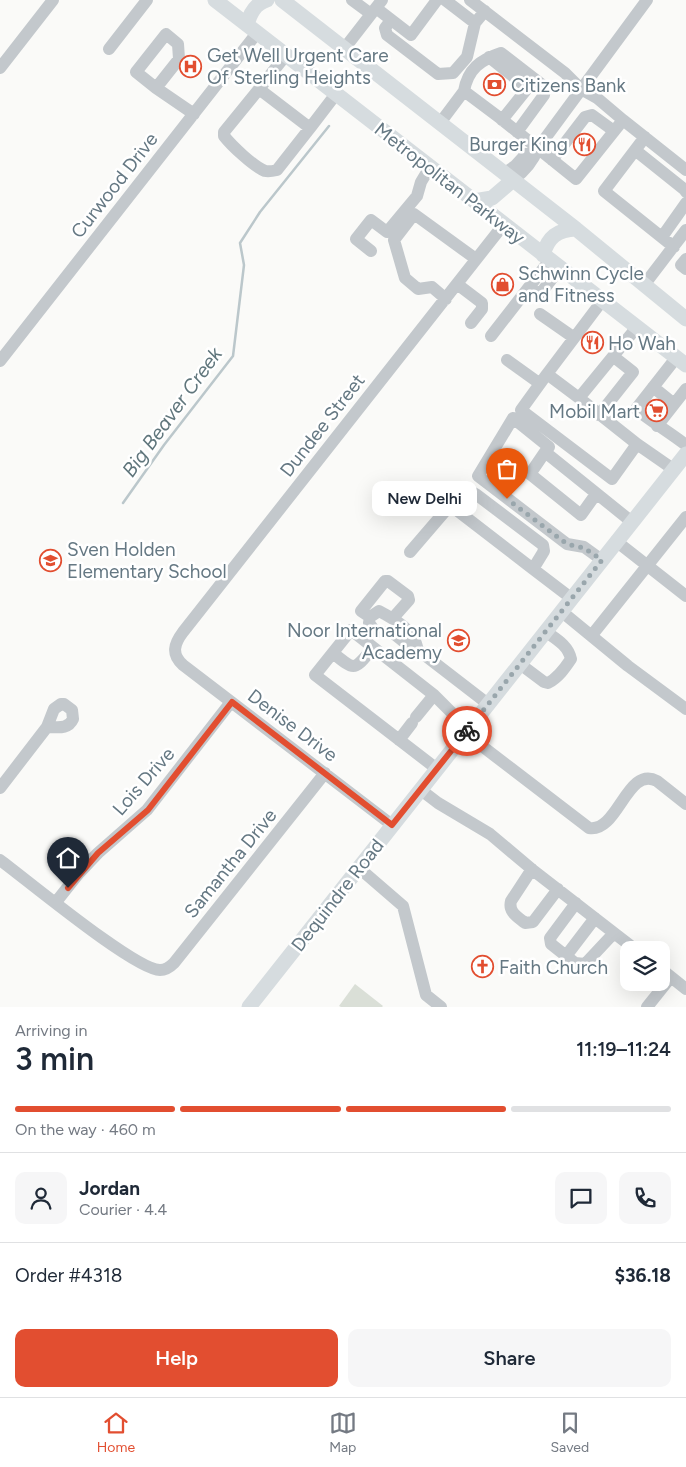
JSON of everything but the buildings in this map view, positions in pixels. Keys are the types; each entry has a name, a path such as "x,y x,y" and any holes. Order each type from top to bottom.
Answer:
{"main road":[{"name":"Metropolitan Parkway","path":"215,0 602,301 683,359"},
{"path":"252,29 252,11 256,6 267,0"},
{"path":"287,2 344,49 576,229 686,319"},
{"path":"474,201 492,198 509,177"},
{"path":"551,261 546,246 553,235 565,230 576,229"},
{"name":"Dequindre Road","path":"249,1007 686,454"}],"street":[{"path":"0,68 53,0"},
{"path":"109,49 147,0"},
{"path":"402,47 437,0"},
{"path":"445,0 476,23"},
{"path":"470,0 565,73 581,89 598,98 686,170"},
{"path":"509,177 523,173 534,159 538,148 648,0"},
{"path":"355,1 376,8 411,35"},
{"path":"344,49 376,8"},
{"path":"391,20 385,28 387,35 438,74 453,73 467,57 476,23 484,11"},
{"name":"Curwood Drive","path":"0,360 194,114 252,29"},
{"path":"440,123 464,91 466,79 480,62 501,53 545,87 544,95 517,132"},
{"path":"286,55 224,132 224,136 251,162 264,171 277,170 336,94"},
{"path":"489,57 526,86 526,90 502,120"},
{"path":"156,88 194,114"},
{"path":"259,89 310,128"},
{"path":"464,91 576,179 623,120"},
{"path":"552,160 585,117 592,115 614,131"},
{"path":"645,136 604,191 674,247"},
{"path":"635,150 686,192"},
{"path":"371,251 356,239 371,220 387,232 416,196 421,182 430,167"},
{"path":"662,237 686,203"},
{"path":"446,298 432,287 418,290 405,278 394,240 414,214 476,259"},
{"name":"Dundee Street","path":"174,652 176,643 183,632 504,224"},
{"path":"644,284 686,230"},
{"path":"686,259 681,265 686,269"},
{"path":"491,336 529,286 551,261"},
{"path":"457,284 482,304 482,309 471,323"},
{"path":"602,301 573,337 521,410 612,479 637,444"},
{"path":"540,314 573,337"},
{"path":"579,398 637,327"},
{"path":"600,415 633,372 614,357"},
{"path":"683,359 653,387 636,409 657,426 663,427 686,445"},
{"path":"507,360 579,398 637,444 674,470"},
{"path":"653,387 674,404"},
{"path":"657,426 686,389"},
{"path":"596,494 581,515 530,474 549,446 513,418 478,476 567,544 584,548 602,560"},
{"path":"545,452 632,522"},
{"path":"410,552 464,488 477,495 542,545 544,551 533,569"},
{"path":"450,505 572,598"},
{"path":"592,636 686,517"},
{"path":"616,541 686,596"},
{"path":"370,617 361,612 388,580 408,596 409,600 393,618"},
{"path":"562,611 628,666 686,709"},
{"path":"370,617 380,612 393,618 416,640 418,650"},
{"path":"370,617 369,623 375,630 393,634 413,650 418,650 488,704"},
{"path":"437,769 316,675 351,630 434,695 467,730 589,828 596,828 605,823 635,785 644,779 657,781 686,804"},
{"path":"520,664 548,683 563,671 571,659 570,654 566,646 545,631"},
{"path":"333,653 348,666 354,667 373,648"},
{"name":"Denise Drive","path":"174,652 178,661 183,665 392,825"},
{"path":"399,740 434,695"},
{"name":"Lois Drive","path":"56,902 98,853 148,810 232,702"},
{"path":"0,788 47,727"},
{"name":"Samantha Drive","path":"56,902 121,951 145,965 160,970 166,968 174,963 325,773"},
{"path":"421,790 490,834 624,941"},
{"path":"0,860 56,902"},
{"path":"359,868 403,906 426,995 441,1007"},
{"path":"532,869 509,906 510,911 525,923 533,922 558,889"},
{"path":"576,903 550,938 551,944 566,956 575,962 586,964 614,933"},
{"path":"566,956 595,918"},
{"path":"670,976 686,989"},
{"path":"647,1007 656,991"}],"shaded area":[{"path":"355,984 383,1006 339,1006"}],"waterway":[{"name":"Big Beaver Creek","path":"123,503 164,445 233,356 244,265 240,243 260,212 329,126"}],"way so far":[{"path":"467,731 602,560 584,548 567,544 507,499"}],"place":[{"name":"Get Well Urgent Care Of Sterling Heights","path":"191,66"},
{"name":"Citizens Bank","path":"495,85"},
{"name":"Burger King","path":"584,144"},
{"name":"Schwinn Cycle and Fitness","path":"502,284"},
{"name":"Ho Wah","path":"592,343"},
{"name":"Mobil Mart","path":"656,411"},
{"name":"New Delhi","path":"507,499"},
{"name":"Sven Holden Elementary School","path":"51,560"},
{"name":"Noor International Academy","path":"458,641"},
{"name":"Faith Church","path":"483,967"}],"route":[{"path":"68,888 98,853 140,818 157,800 232,702 392,825 467,731"}]}
